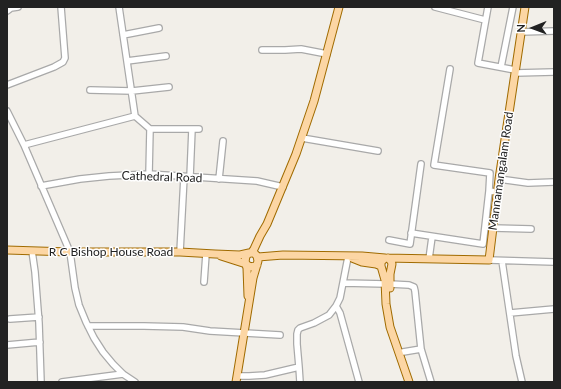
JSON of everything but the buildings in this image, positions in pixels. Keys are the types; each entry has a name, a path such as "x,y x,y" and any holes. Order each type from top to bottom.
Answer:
{"main road":[{"path":"236,379 254,278 254,249 283,187 302,138 314,101 339,7"},
{"name":"Mannamangalam Road","path":"489,260 499,179 525,7"},
{"name":"R C Bishop House Road","path":"7,250 70,252 180,252 240,255 255,258"},
{"path":"215,254 246,264 250,267 253,267 255,258"},
{"path":"249,306 245,258 283,255 348,256 389,262 413,259 489,260"},
{"path":"348,256 362,262 376,264 381,267"},
{"path":"389,262 382,260 381,267 385,280 388,284 395,325 414,382"},
{"path":"389,262 386,304 390,327 409,382"}],"street":[{"path":"10,8 18,7"},
{"path":"7,85 54,67 63,62 65,58 61,7"},
{"path":"119,7 135,116 150,129 198,129"},
{"path":"435,7 485,20"},
{"path":"488,7 478,63 515,71 554,72"},
{"path":"501,67 513,7"},
{"path":"123,35 159,28"},
{"path":"521,32 554,31"},
{"path":"262,50 301,49 326,54"},
{"path":"127,61 166,56"},
{"path":"411,234 483,244 490,173 434,165 450,69"},
{"path":"90,90 132,91 169,88"},
{"path":"7,111 24,145 70,252 79,305 88,326 103,352 113,364 123,374 135,382"},
{"path":"24,145 135,116"},
{"path":"149,174 150,129"},
{"path":"180,252 192,129"},
{"path":"302,138 378,152"},
{"path":"219,179 223,140"},
{"path":"388,240 410,244 421,164"},
{"name":"Cathedral Road","path":"41,186 80,179 149,174 257,181 283,187"},
{"path":"499,179 528,182 554,182"},
{"path":"489,191 498,192"},
{"path":"493,228 531,229"},
{"path":"429,259 432,237"},
{"path":"32,251 39,317 41,382"},
{"path":"204,282 206,254"},
{"path":"300,382 297,344 298,330 325,318 336,306 340,298 348,256"},
{"path":"489,260 554,262"},
{"path":"502,261 516,356 522,382"},
{"path":"343,283 414,286 421,349 431,382"},
{"path":"336,306 340,313 357,382"},
{"path":"510,313 554,309"},
{"path":"10,319 39,317"},
{"path":"88,326 183,327 210,331 280,335"},
{"path":"7,345 40,342"},
{"path":"403,352 421,349"},
{"path":"236,379 265,375 299,367"},
{"path":"62,382 123,374"}]}
